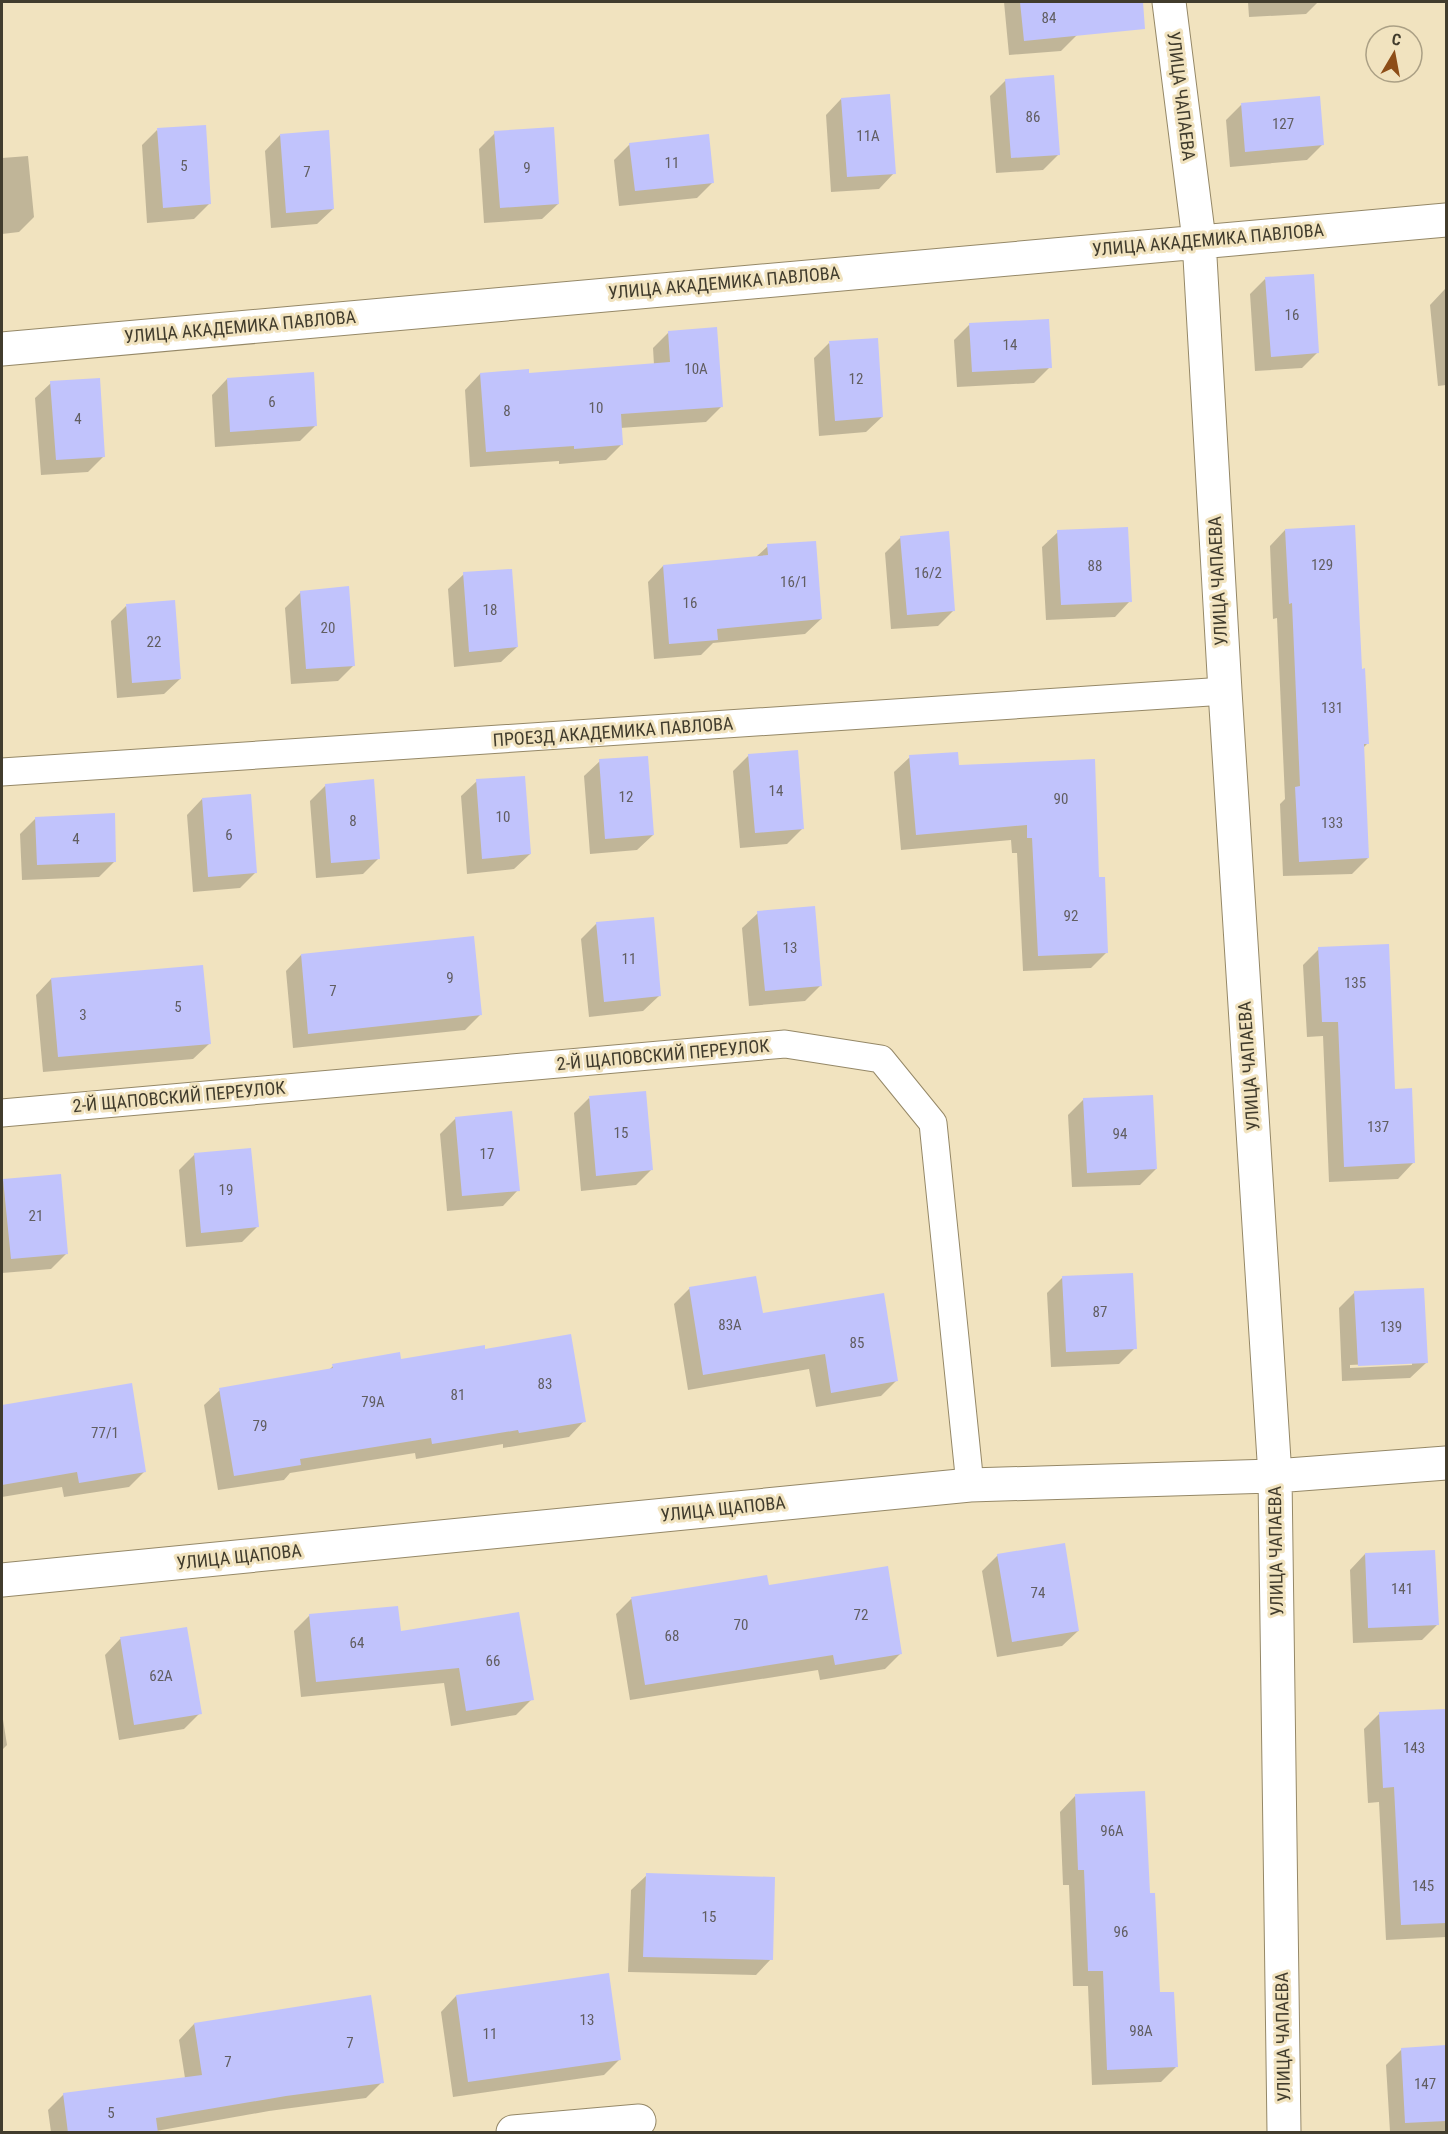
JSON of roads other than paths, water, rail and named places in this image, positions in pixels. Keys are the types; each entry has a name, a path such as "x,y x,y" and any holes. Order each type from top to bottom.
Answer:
{"street":[{"name":"УЛИЦА ЧАПАЕВА","path":"1169,2 1199,240 1275,1476 1284,2133"},
{"name":"УЛИЦА АКАДЕМИКА ПАВЛОВА","path":"2,349 1199,240 1446,220"},
{"name":"УЛИЦА ЩАПОВА","path":"2,1580 970,1485 1275,1476 1446,1463"},
{"path":"513,2133 639,2121"}],"lane":[{"name":"ПРОЕЗД АКАДЕМИКА ПАВЛОВА","path":"2,772 1225,691"},
{"name":"2-Й ЩАПОВСКИЙ ПЕРЕУЛОК","path":"2,1113 785,1044 880,1059 933,1123 970,1485"}]}
